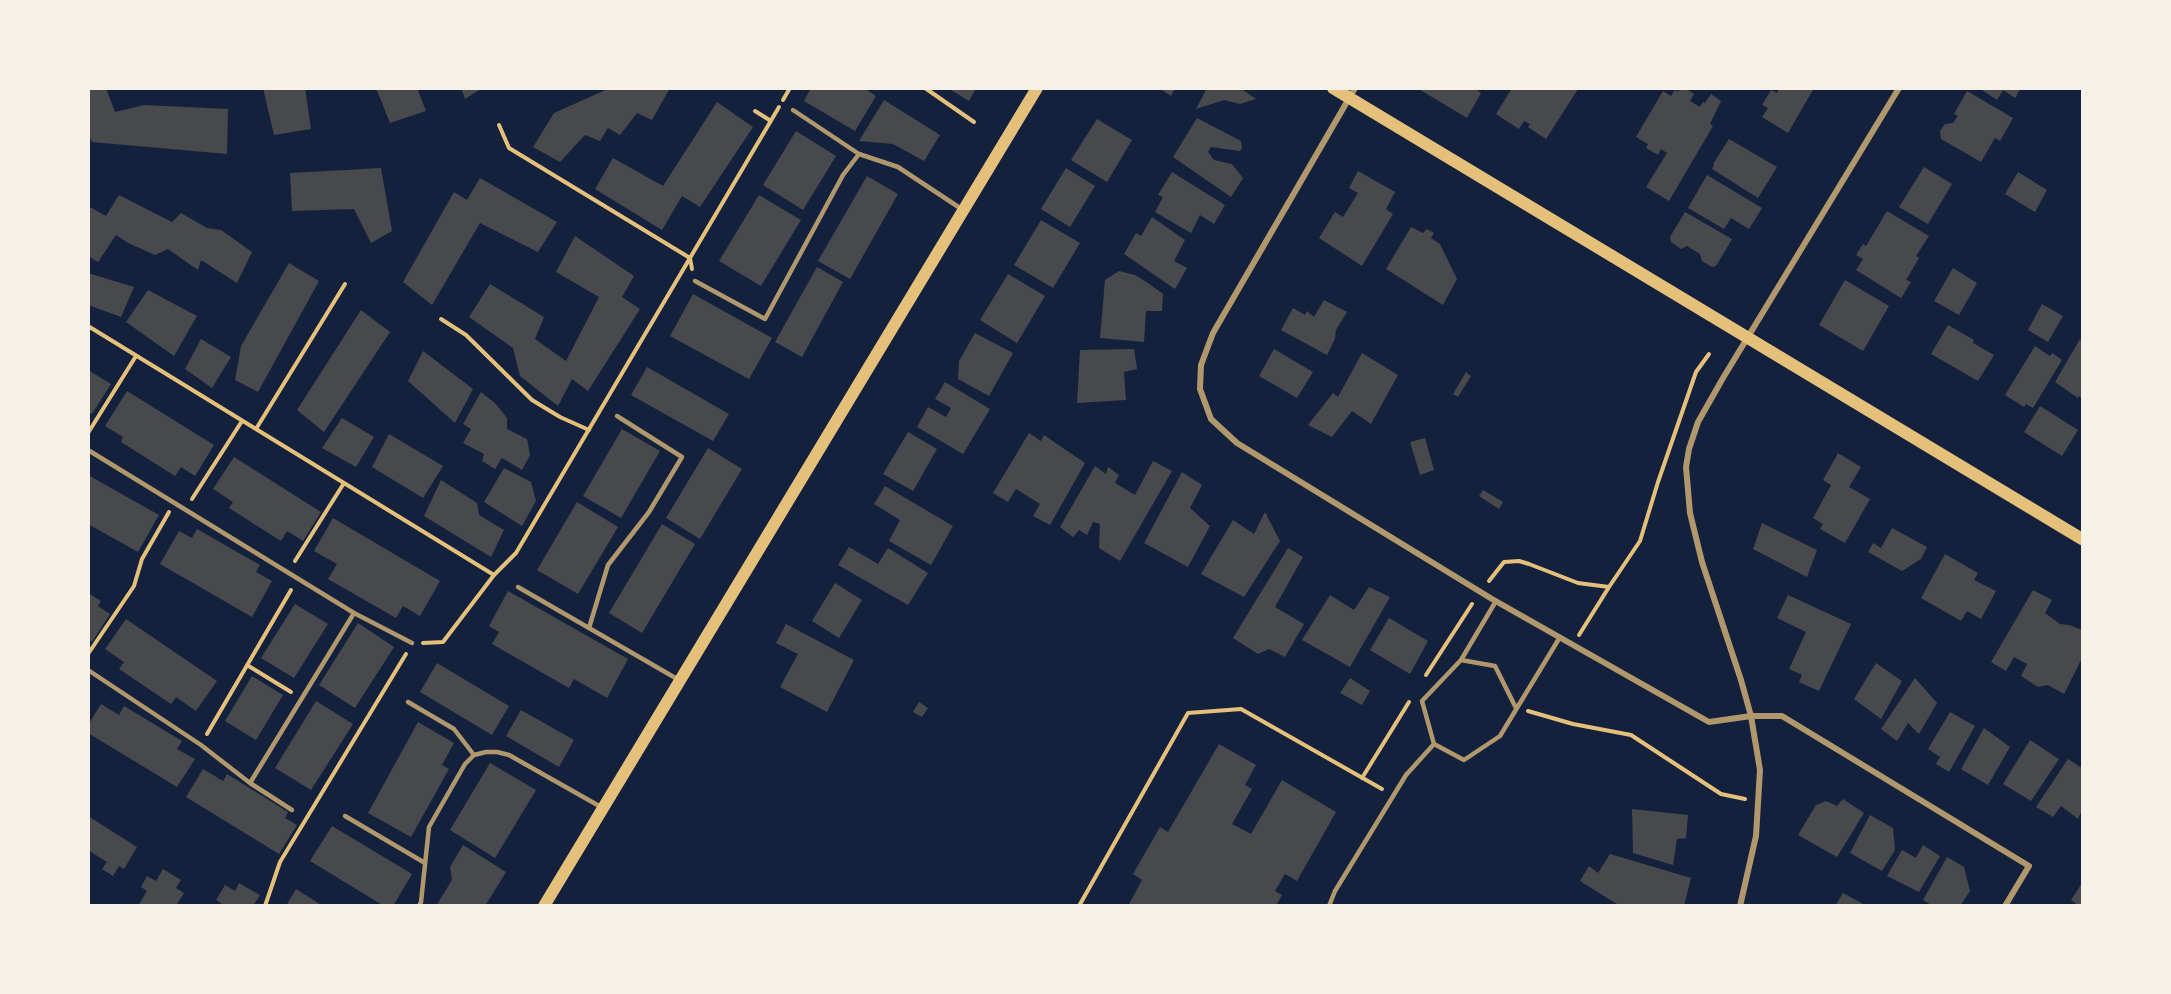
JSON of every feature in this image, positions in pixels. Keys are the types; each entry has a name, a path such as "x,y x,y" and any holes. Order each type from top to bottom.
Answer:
{"main road":[{"path":"544,906 1037,88"},
{"path":"1333,88 1352,93 1747,339 2082,539"}],"street":[{"path":"1740,906 1756,836 1760,770 1751,716 1702,562 1690,513 1686,468 1689,448 1698,422 1899,88"},
{"path":"1352,93 1213,333 1201,365 1200,389 1211,419 1237,443 1496,600 1709,722 1751,716 1782,716 2029,866 2005,906"}],"lane":[{"path":"793,110 860,154 898,167 963,210"},
{"path":"695,281 765,318 843,175 860,154"},
{"path":"589,628 608,565 649,512 682,457 617,416"},
{"path":"88,450 297,579 412,644"},
{"path":"518,587 680,681"},
{"path":"1496,600 1461,660 1422,701 1434,744 1464,760 1500,736 1560,637"},
{"path":"249,783 354,613"},
{"path":"1461,660 1496,666 1516,708"},
{"path":"88,670 201,745 249,783 292,810"},
{"path":"408,702 454,729 474,755"},
{"path":"1329,906 1335,891 1393,795 1406,775 1434,744"},
{"path":"418,906 421,902 429,827 465,764 474,755 497,752 509,755 602,808"},
{"path":"345,816 425,863"}],"path":[{"path":"266,906 280,862 412,644 443,642 494,575 516,553 790,88"},
{"path":"925,88 974,122"},
{"path":"755,111 771,121"},
{"path":"499,125 508,148 690,258 695,281"},
{"path":"256,429 345,284"},
{"path":"441,320 466,335 532,400 560,417 589,430"},
{"path":"88,326 494,575"},
{"path":"1578,638 1640,542 1696,372 1709,354"},
{"path":"88,433 136,356"},
{"path":"185,510 242,421"},
{"path":"288,573 344,483"},
{"path":"88,654 134,586 142,559 174,503"},
{"path":"1489,582 1504,562 1519,561 1578,583 1609,587"},
{"path":"201,745 297,579"},
{"path":"247,665 302,698"},
{"path":"1516,708 1573,724 1631,735 1721,794 1746,800"},
{"path":"1079,906 1188,713 1241,709 1393,795"}],"building":[{"path":"88,88 106,88 115,112 144,105 228,109 227,154 92,142 88,134"},
{"path":"263,88 305,88 311,129 274,135"},
{"path":"376,88 417,88 426,111 390,123"},
{"path":"461,88 482,88 465,99"},
{"path":"610,88 670,88 652,120 637,113 620,135 608,128 600,141 585,135 560,162 533,147 554,113"},
{"path":"811,88 864,88 876,96 855,131 804,101"},
{"path":"948,88 976,88 969,101"},
{"path":"1159,88 1175,88 1171,96"},
{"path":"1207,88 1240,88 1256,99 1240,104 1224,100 1196,109"},
{"path":"1417,88 1474,88 1481,93 1467,118"},
{"path":"1512,88 1578,89 1546,139 1528,127 1530,124 1524,121 1519,129 1496,114"},
{"path":"1680,88 1685,88 1694,94 1690,101 1700,107 1711,94 1721,101 1710,124 1713,126 1669,201 1646,187 1667,153 1661,149 1658,155 1646,148 1648,144 1636,137 1663,91 1671,96 1675,90 1678,92"},
{"path":"1780,88 1814,88 1788,133 1762,117 1768,108 1762,105 1771,90 1777,93"},
{"path":"1979,88 2021,88 2015,98 2003,90 1997,100"},
{"path":"1967,91 2013,118 2000,141 1995,138 1981,162 1941,139 1940,131 1945,124 1953,123 1958,116 1954,114"},
{"path":"884,100 940,135 924,161 893,144 859,141"},
{"path":"717,102 753,127 700,207 682,196 662,230 595,189 613,158 663,186"},
{"path":"1197,118 1241,141 1240,151 1211,147 1208,152 1214,160 1232,164 1243,178 1231,197 1173,157"},
{"path":"1097,119 1132,140 1107,182 1071,160"},
{"path":"796,131 836,156 803,210 763,185"},
{"path":"1729,139 1777,167 1758,198 1712,169"},
{"path":"1924,167 1952,184 1928,224 1899,207"},
{"path":"381,168 392,231 371,243 354,209 292,211 290,173"},
{"path":"1066,168 1095,186 1070,227 1041,209"},
{"path":"1358,171 1395,192 1386,209 1393,214 1362,266 1319,238 1335,212 1343,217 1358,193 1349,188"},
{"path":"1172,172 1225,205 1214,224 1200,215 1191,233 1155,212 1163,197 1158,195"},
{"path":"2018,172 2047,190 2035,212 2005,194"},
{"path":"1707,175 1762,208 1749,229 1731,218 1724,229 1688,208"},
{"path":"867,176 898,194 850,279 818,261"},
{"path":"480,178 557,222 538,252 480,223 432,305 403,282 454,192 467,200"},
{"path":"119,195 172,222 181,213 207,228 221,230 252,252 237,283 201,260 198,270 168,249 155,255 116,235 98,262 88,256 88,206 106,216"},
{"path":"759,195 801,220 761,286 719,261"},
{"path":"1887,211 1929,236 1916,256 1919,258 1906,280 1911,282 1901,298 1856,270 1863,259 1856,255 1863,244 1866,246"},
{"path":"1685,212 1732,239 1716,266 1712,267 1702,261 1700,254 1687,246 1681,249 1671,242 1670,237"},
{"path":"1152,217 1185,240 1174,261 1187,268 1175,289 1124,254 1136,233 1141,236"},
{"path":"1041,220 1080,243 1053,288 1014,265"},
{"path":"1411,227 1423,233 1427,229 1434,233 1431,238 1440,244 1457,279 1443,305 1386,269"},
{"path":"575,236 634,276 622,297 640,309 588,391 572,379 558,406 520,376 513,348 469,317 490,284 544,317 535,339 566,361 599,297 556,272"},
{"path":"289,263 319,281 258,392 235,380 241,346"},
{"path":"817,267 843,282 802,357 775,342"},
{"path":"1953,268 1977,283 1959,315 1934,301"},
{"path":"1119,271 1135,275 1163,294 1162,311 1146,311 1144,342 1100,338 1105,280"},
{"path":"88,273 134,287 121,317 88,305"},
{"path":"1008,274 1045,296 1017,343 980,320"},
{"path":"1845,280 1889,306 1863,351 1819,325"},
{"path":"148,290 197,316 174,356 126,322"},
{"path":"693,294 772,338 749,379 670,336"},
{"path":"1324,300 1347,312 1336,330 1335,339 1327,355 1281,330 1293,308 1305,315 1307,311 1314,317"},
{"path":"2042,304 2063,316 2048,342 2028,330"},
{"path":"361,310 390,332 324,432 297,410"},
{"path":"1948,325 1994,355 1978,381 1931,354"},
{"path":"975,333 1013,353 989,396 958,379 959,361"},
{"path":"201,339 231,357 212,388 185,369"},
{"path":"2080,339 2082,341 2082,398 2079,396 2078,398 2055,382"},
{"path":"2035,346 2050,356 2052,353 2062,360 2033,408 2026,404 2024,407 2005,395"},
{"path":"1134,349 1137,369 1124,372 1126,400 1077,403 1080,350"},
{"path":"1274,349 1313,372 1297,398 1259,376"},
{"path":"423,351 473,389 455,423 408,381"},
{"path":"1362,353 1398,375 1371,424 1352,411 1332,437 1308,425 1333,393 1338,397"},
{"path":"647,367 729,414 713,441 631,395"},
{"path":"88,370 111,384 92,414 88,412"},
{"path":"1466,372 1471,376 1458,397 1453,394"},
{"path":"945,382 990,409 963,454 917,427 928,407 946,417 951,408 935,399"},
{"path":"127,391 214,445 195,476 181,467 175,476 121,442 123,437 105,426"},
{"path":"481,392 496,404 507,418 507,429 527,439 530,455 522,470 502,458 495,469 482,461 484,454 463,443 471,429 463,424"},
{"path":"2040,406 2078,430 2062,456 2024,432"},
{"path":"342,418 374,437 356,467 322,448"},
{"path":"622,429 660,451 621,518 583,496"},
{"path":"908,432 937,449 913,491 883,474"},
{"path":"1029,433 1041,441 1044,435 1085,463 1050,525 1033,516 1040,504 1016,489 1008,502 993,493"},
{"path":"389,434 443,466 423,498 372,467"},
{"path":"1425,438 1434,470 1420,475 1410,442"},
{"path":"708,448 742,469 700,539 666,518"},
{"path":"1838,453 1861,467 1849,487 1870,499 1845,543 1820,529 1823,524 1813,518 1831,485 1823,480"},
{"path":"234,457 321,512 303,541 287,531 281,541 229,508 233,502 213,489"},
{"path":"1153,461 1172,471 1120,561 1099,548 1100,524 1093,522 1087,535 1079,530 1073,537 1060,527 1095,466 1106,474 1108,467 1119,475 1115,483 1135,495"},
{"path":"504,468 531,482 536,501 522,526 484,502"},
{"path":"1182,472 1202,485 1190,508 1210,526 1188,567 1144,543"},
{"path":"88,475 159,515 138,552 88,524"},
{"path":"441,480 477,503 479,515 504,530 491,557 424,516"},
{"path":"885,486 953,526 931,565 889,541 900,520 874,504"},
{"path":"1483,490 1503,502 1499,509 1479,496"},
{"path":"577,502 618,527 578,594 537,570"},
{"path":"1265,512 1280,541 1244,597 1201,574 1233,520 1254,534"},
{"path":"333,518 440,581 420,616 403,606 396,618 328,579 337,564 314,551"},
{"path":"1762,523 1817,550 1807,577 1753,549"},
{"path":"662,524 695,544 642,633 609,613"},
{"path":"1892,528 1927,547 1921,559 1902,571 1868,552 1873,543 1881,548"},
{"path":"197,529 260,565 256,572 272,581 252,617 160,564 179,531 192,538"},
{"path":"849,547 878,564 888,548 928,573 908,605 838,565"},
{"path":"1288,548 1303,557 1275,607 1304,624 1285,657 1269,649 1258,654 1233,638"},
{"path":"1945,554 1978,573 1974,580 1996,591 1981,619 1967,611 1961,621 1921,598"},
{"path":"835,583 862,600 839,638 812,621"},
{"path":"1369,587 1390,597 1350,667 1302,640 1330,595 1354,610"},
{"path":"2033,590 2052,600 2045,613 2060,624 2082,630 2082,658 2064,694 2048,685 2038,687 2021,676 2027,664 2014,657 2006,671 1991,662"},
{"path":"508,591 628,659 607,698 574,679 569,688 492,644 499,632 489,626"},
{"path":"88,593 101,601 98,606 110,614 92,642 88,639"},
{"path":"1788,595 1851,624 1819,691 1799,682 1802,675 1789,669 1806,632 1777,618"},
{"path":"295,604 328,624 294,678 261,658"},
{"path":"1389,618 1428,641 1410,674 1370,650"},
{"path":"126,619 217,681 196,711 176,697 171,704 119,669 124,662 105,649"},
{"path":"358,623 394,647 355,708 319,685"},
{"path":"786,624 854,660 827,712 780,687 798,654 776,643"},
{"path":"437,663 509,706 492,735 420,692"},
{"path":"1876,663 1902,681 1881,719 1854,699"},
{"path":"252,676 283,695 256,740 225,721"},
{"path":"1350,678 1370,691 1362,705 1340,693"},
{"path":"1915,678 1937,703 1919,734 1908,723 1897,741 1881,729"},
{"path":"316,701 353,724 311,790 275,768"},
{"path":"919,702 928,708 922,717 913,712"},
{"path":"101,704 119,715 124,706 182,741 177,749 195,759 177,787 88,733 88,725"},
{"path":"521,710 574,740 559,767 506,736"},
{"path":"1950,712 1975,726 1949,772 1936,764 1940,757 1928,749"},
{"path":"418,722 454,743 442,765 449,769 411,837 368,813"},
{"path":"1984,728 2010,747 1988,785 1961,769"},
{"path":"2030,740 2059,759 2031,801 2003,784"},
{"path":"1219,744 1256,765 1245,785 1252,789 1232,824 1251,834 1282,780 1336,812 1297,881 1285,874 1275,891 1282,895 1276,906 1128,906 1142,880 1133,874 1160,827 1168,832"},
{"path":"2068,759 2082,768 2082,810 2078,819 2061,806 2053,817 2036,807"},
{"path":"490,763 536,790 495,858 450,830"},
{"path":"203,769 223,781 227,774 288,812 285,818 297,825 279,854 186,797"},
{"path":"1843,799 1864,813 1837,857 1798,835 1816,805 1826,801 1837,806"},
{"path":"1632,809 1688,815 1686,838 1677,839 1673,865 1633,853"},
{"path":"1870,815 1893,828 1895,850 1882,871 1850,853"},
{"path":"88,816 137,847 124,869 119,866 113,876 102,869 107,862 88,850"},
{"path":"332,826 412,874 393,906 384,906 310,861"},
{"path":"463,845 506,872 485,906 436,906 452,880 450,867"},
{"path":"1923,845 1940,856 1919,892 1887,876 1902,850 1916,858"},
{"path":"1610,854 1691,878 1684,906 1620,906 1580,881 1589,866 1598,873"},
{"path":"1947,857 1964,867 1970,891 1960,906 1933,906 1923,900"},
{"path":"163,869 181,880 176,888 184,893 176,906 138,906 147,891 141,887 147,876 156,881"},
{"path":"239,883 260,895 253,906 225,906 216,900 225,885 235,891"},
{"path":"2082,883 2082,906 2079,906 2071,900"},
{"path":"296,889 323,906 286,906"},
{"path":"1843,893 1867,906 1835,906"}]}
